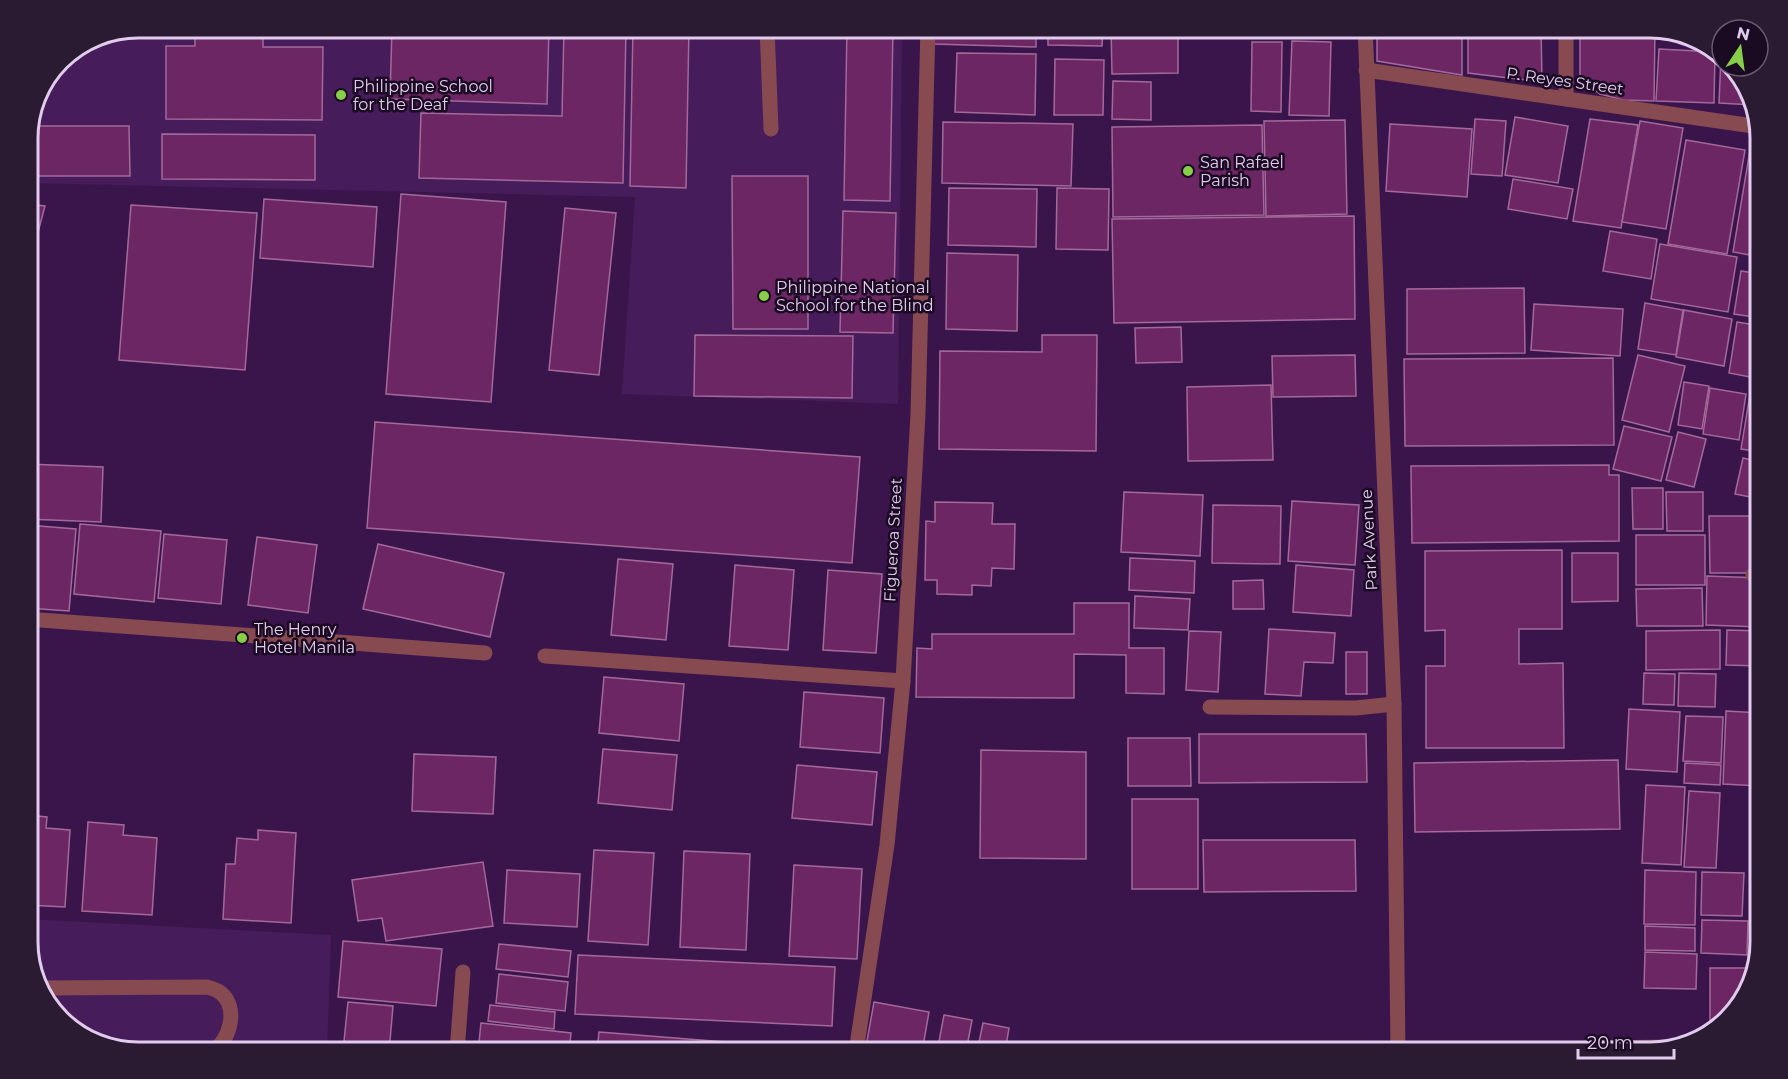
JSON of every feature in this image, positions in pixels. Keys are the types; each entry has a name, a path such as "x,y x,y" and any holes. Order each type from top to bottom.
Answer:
{"street":[{"path":"768,38 771,129"},
{"name":"Figueroa Street","path":"857,1042 887,845 903,681 918,414 928,38"},
{"name":"Park Avenue","path":"1365,38 1394,704 1398,1042"},
{"path":"1566,38 1566,99"},
{"name":"P. Reyes Street","path":"1365,70 1750,125"},
{"path":"38,620 485,653"},
{"path":"545,656 903,681"},
{"path":"1210,707 1356,708 1394,704"},
{"path":"458,1042 463,972"},
{"path":"49,988 207,987 221,993 230,1005 230,1028 223,1042"}],"shaded area":[{"path":"902,38 898,404 622,394 635,197 38,183 38,131 41,112 48,93 58,77 82,54 118,39"},
{"path":"38,920 331,935 327,1042 138,1042 99,1034 77,1021 58,1002 45,980 41,967"}],"building":[{"path":"195,38 263,38 263,47 323,47 322,120 166,119 166,46 195,46"},
{"path":"392,38 549,38 547,104 390,99"},
{"path":"564,38 626,38 623,183 419,178 421,113 562,116"},
{"path":"633,38 689,38 686,188 630,186"},
{"path":"847,38 893,38 890,201 844,200"},
{"path":"934,38 1036,38 1036,47 934,44"},
{"path":"1048,38 1102,38 1102,46 1048,45"},
{"path":"1111,38 1178,38 1178,73 1112,74"},
{"path":"1377,38 1462,38 1462,75 1377,61"},
{"path":"1468,38 1541,38 1542,82 1468,73"},
{"path":"1580,38 1655,38 1654,101 1623,100 1600,94 1580,79"},
{"path":"1292,41 1331,42 1329,116 1289,115"},
{"path":"1252,42 1282,42 1281,112 1251,111"},
{"path":"1659,49 1700,51 1710,57 1710,78 1714,78 1714,103 1656,101"},
{"path":"957,53 1036,54 1035,115 955,112"},
{"path":"1055,59 1104,60 1103,115 1054,115"},
{"path":"1720,78 1731,78 1744,104 1719,103"},
{"path":"1113,81 1151,82 1151,120 1112,119"},
{"path":"1515,117 1568,126 1558,183 1505,175"},
{"path":"1475,119 1506,121 1502,176 1471,174"},
{"path":"1590,119 1638,125 1621,228 1573,221"},
{"path":"1345,120 1347,214 1266,216 1264,121"},
{"path":"1640,121 1683,128 1666,229 1622,222"},
{"path":"943,122 1073,124 1071,186 942,183"},
{"path":"1390,124 1472,129 1467,197 1386,191"},
{"name":"San Rafael Parish","path":"1262,125 1264,215 1113,217 1112,127"},
{"path":"39,126 129,126 130,176 38,176"},
{"path":"162,134 315,135 315,180 162,179"},
{"path":"1686,140 1745,150 1727,254 1668,244"},
{"path":"1750,150 1750,255 1733,252"},
{"path":"732,176 808,176 808,329 733,329"},
{"path":"1513,179 1573,189 1567,219 1508,209"},
{"path":"949,188 1037,189 1036,247 948,245"},
{"path":"1057,188 1109,189 1108,250 1056,249"},
{"path":"401,194 506,202 491,402 386,394"},
{"path":"264,199 377,207 373,267 260,258"},
{"path":"38,205 45,206 38,232"},
{"path":"131,205 257,213 245,370 119,360"},
{"path":"565,208 616,213 599,375 549,370"},
{"path":"843,211 896,213 893,333 840,332"},
{"path":"1354,216 1355,319 1114,323 1112,219"},
{"path":"1610,231 1657,239 1651,279 1603,271"},
{"path":"1660,244 1737,257 1728,312 1651,299"},
{"path":"947,253 1018,255 1017,331 946,329"},
{"path":"1741,271 1750,272 1750,316 1734,314"},
{"path":"1524,288 1525,353 1407,354 1407,289"},
{"path":"1645,303 1683,310 1676,355 1638,349"},
{"path":"1534,304 1623,309 1620,356 1531,350"},
{"path":"1684,310 1732,319 1724,366 1676,357"},
{"path":"1737,322 1750,324 1750,377 1729,373"},
{"path":"1181,327 1182,362 1136,363 1135,328"},
{"path":"695,335 853,336 852,398 694,396"},
{"path":"1042,335 1097,335 1096,451 939,449 940,351 1042,352"},
{"path":"1355,355 1356,396 1273,397 1272,356"},
{"path":"1638,355 1685,366 1669,432 1622,420"},
{"path":"1613,358 1614,445 1405,446 1404,359"},
{"path":"1684,382 1709,386 1702,429 1678,425"},
{"path":"1271,385 1273,460 1188,461 1187,387"},
{"path":"1710,388 1746,394 1739,440 1703,434"},
{"path":"1750,394 1750,450 1741,449"},
{"path":"375,422 860,457 852,563 367,528"},
{"path":"1624,426 1672,437 1661,481 1613,469"},
{"path":"1678,432 1706,439 1694,487 1666,480"},
{"path":"1743,458 1750,460 1750,497 1735,494"},
{"path":"38,464 103,467 101,522 38,519"},
{"path":"1609,465 1609,475 1619,475 1619,541 1412,543 1411,466"},
{"path":"1632,488 1663,488 1663,529 1633,529"},
{"path":"1124,492 1203,495 1200,556 1121,552"},
{"path":"1666,492 1703,492 1703,531 1667,531"},
{"path":"1292,501 1359,505 1355,565 1288,561"},
{"path":"935,502 993,503 992,524 1015,524 1014,569 992,568 991,586 972,585 972,595 937,594 937,580 925,580 926,521 935,522"},
{"path":"1213,505 1281,506 1280,564 1212,563"},
{"path":"1709,516 1750,516 1750,573 1710,573"},
{"path":"80,524 161,531 154,602 74,594"},
{"path":"38,526 76,529 69,611 38,609"},
{"path":"164,534 227,540 221,604 158,598"},
{"path":"1636,535 1705,535 1705,585 1636,585"},
{"path":"257,537 317,545 308,613 248,605"},
{"path":"378,544 504,573 490,637 363,609"},
{"path":"1562,550 1562,629 1519,629 1519,664 1563,663 1564,748 1426,748 1426,666 1445,666 1445,630 1425,631 1425,551"},
{"path":"1572,553 1618,553 1618,601 1572,602"},
{"path":"1130,558 1195,561 1194,593 1129,590"},
{"path":"618,559 673,564 666,640 611,635"},
{"path":"735,565 794,570 788,650 729,646"},
{"path":"1296,565 1354,570 1351,616 1293,612"},
{"path":"828,570 882,574 876,653 823,650"},
{"path":"1707,576 1750,578 1750,627 1706,625"},
{"path":"1263,580 1264,609 1233,609 1233,581"},
{"path":"1702,588 1703,626 1637,626 1636,589"},
{"path":"1135,596 1190,599 1188,630 1134,628"},
{"path":"1074,603 1129,603 1129,648 1164,648 1164,694 1126,693 1126,655 1074,654 1074,698 916,697 917,648 932,649 932,634 1074,634"},
{"path":"1269,629 1335,633 1333,663 1304,662 1301,696 1265,694"},
{"path":"1720,630 1720,669 1646,670 1646,631"},
{"path":"1727,630 1750,631 1750,666 1726,665"},
{"path":"1189,631 1221,632 1218,692 1186,690"},
{"path":"1346,652 1367,652 1367,694 1346,694"},
{"path":"1644,673 1675,674 1674,705 1643,704"},
{"path":"1679,673 1716,674 1715,707 1678,706"},
{"path":"604,677 684,684 679,741 599,733"},
{"path":"804,692 884,698 880,753 800,747"},
{"path":"1629,709 1680,712 1677,772 1626,769"},
{"path":"1726,711 1750,712 1750,785 1723,784"},
{"path":"1686,716 1723,717 1721,763 1683,761"},
{"path":"1199,734 1366,734 1367,782 1199,783"},
{"path":"1128,738 1190,738 1191,786 1128,786"},
{"path":"603,749 677,755 672,810 598,803"},
{"path":"981,750 1086,752 1086,859 980,858"},
{"path":"414,754 496,757 493,814 412,811"},
{"path":"1618,760 1620,829 1415,832 1414,763"},
{"path":"1685,763 1721,765 1720,785 1684,783"},
{"path":"797,765 877,772 872,825 792,818"},
{"path":"1646,785 1685,787 1681,865 1642,863"},
{"path":"1689,791 1720,793 1716,868 1684,867"},
{"path":"1132,799 1198,799 1198,889 1132,889"},
{"path":"38,816 47,817 46,828 70,830 65,907 38,906"},
{"path":"88,822 124,825 123,835 157,838 152,915 82,911"},
{"path":"258,830 296,833 291,923 223,919 226,864 235,864 237,838 258,840"},
{"path":"1203,840 1355,840 1356,891 1204,892"},
{"path":"594,850 654,853 648,945 588,941"},
{"path":"684,851 750,854 746,950 680,947"},
{"path":"483,862 493,926 386,941 382,918 358,921 352,880"},
{"path":"794,865 862,869 857,959 789,956"},
{"path":"507,870 580,874 577,927 504,923"},
{"path":"1645,870 1696,872 1695,925 1644,924"},
{"path":"1702,872 1744,873 1742,916 1701,915"},
{"path":"1702,920 1748,921 1747,955 1701,953"},
{"path":"1645,926 1695,928 1695,951 1645,950"},
{"path":"343,941 442,949 436,1006 338,997"},
{"path":"499,944 571,951 568,977 496,969"},
{"path":"1645,952 1697,954 1696,989 1644,988"},
{"path":"578,955 835,967 832,1026 575,1014"},
{"path":"1710,968 1747,968 1743,980 1730,1002 1710,1022"},
{"path":"499,974 568,982 565,1011 496,1003"},
{"path":"348,1002 393,1006 390,1042 344,1042"},
{"path":"874,1002 929,1012 924,1042 867,1042"},
{"path":"490,1005 555,1012 554,1029 488,1021"},
{"path":"944,1015 972,1020 968,1042 939,1042"},
{"path":"481,1023 571,1033 570,1042 479,1042"},
{"path":"983,1023 1009,1028 1007,1042 979,1042"},
{"path":"599,1032 725,1042 598,1042"}],"place":[{"name":"Philippine School for the Deaf","path":"341,95"},
{"name":"San Rafael Parish","path":"1188,171"},
{"name":"Philippine National School for the Blind","path":"764,296"},
{"name":"The Henry Hotel Manila","path":"242,638"}]}
